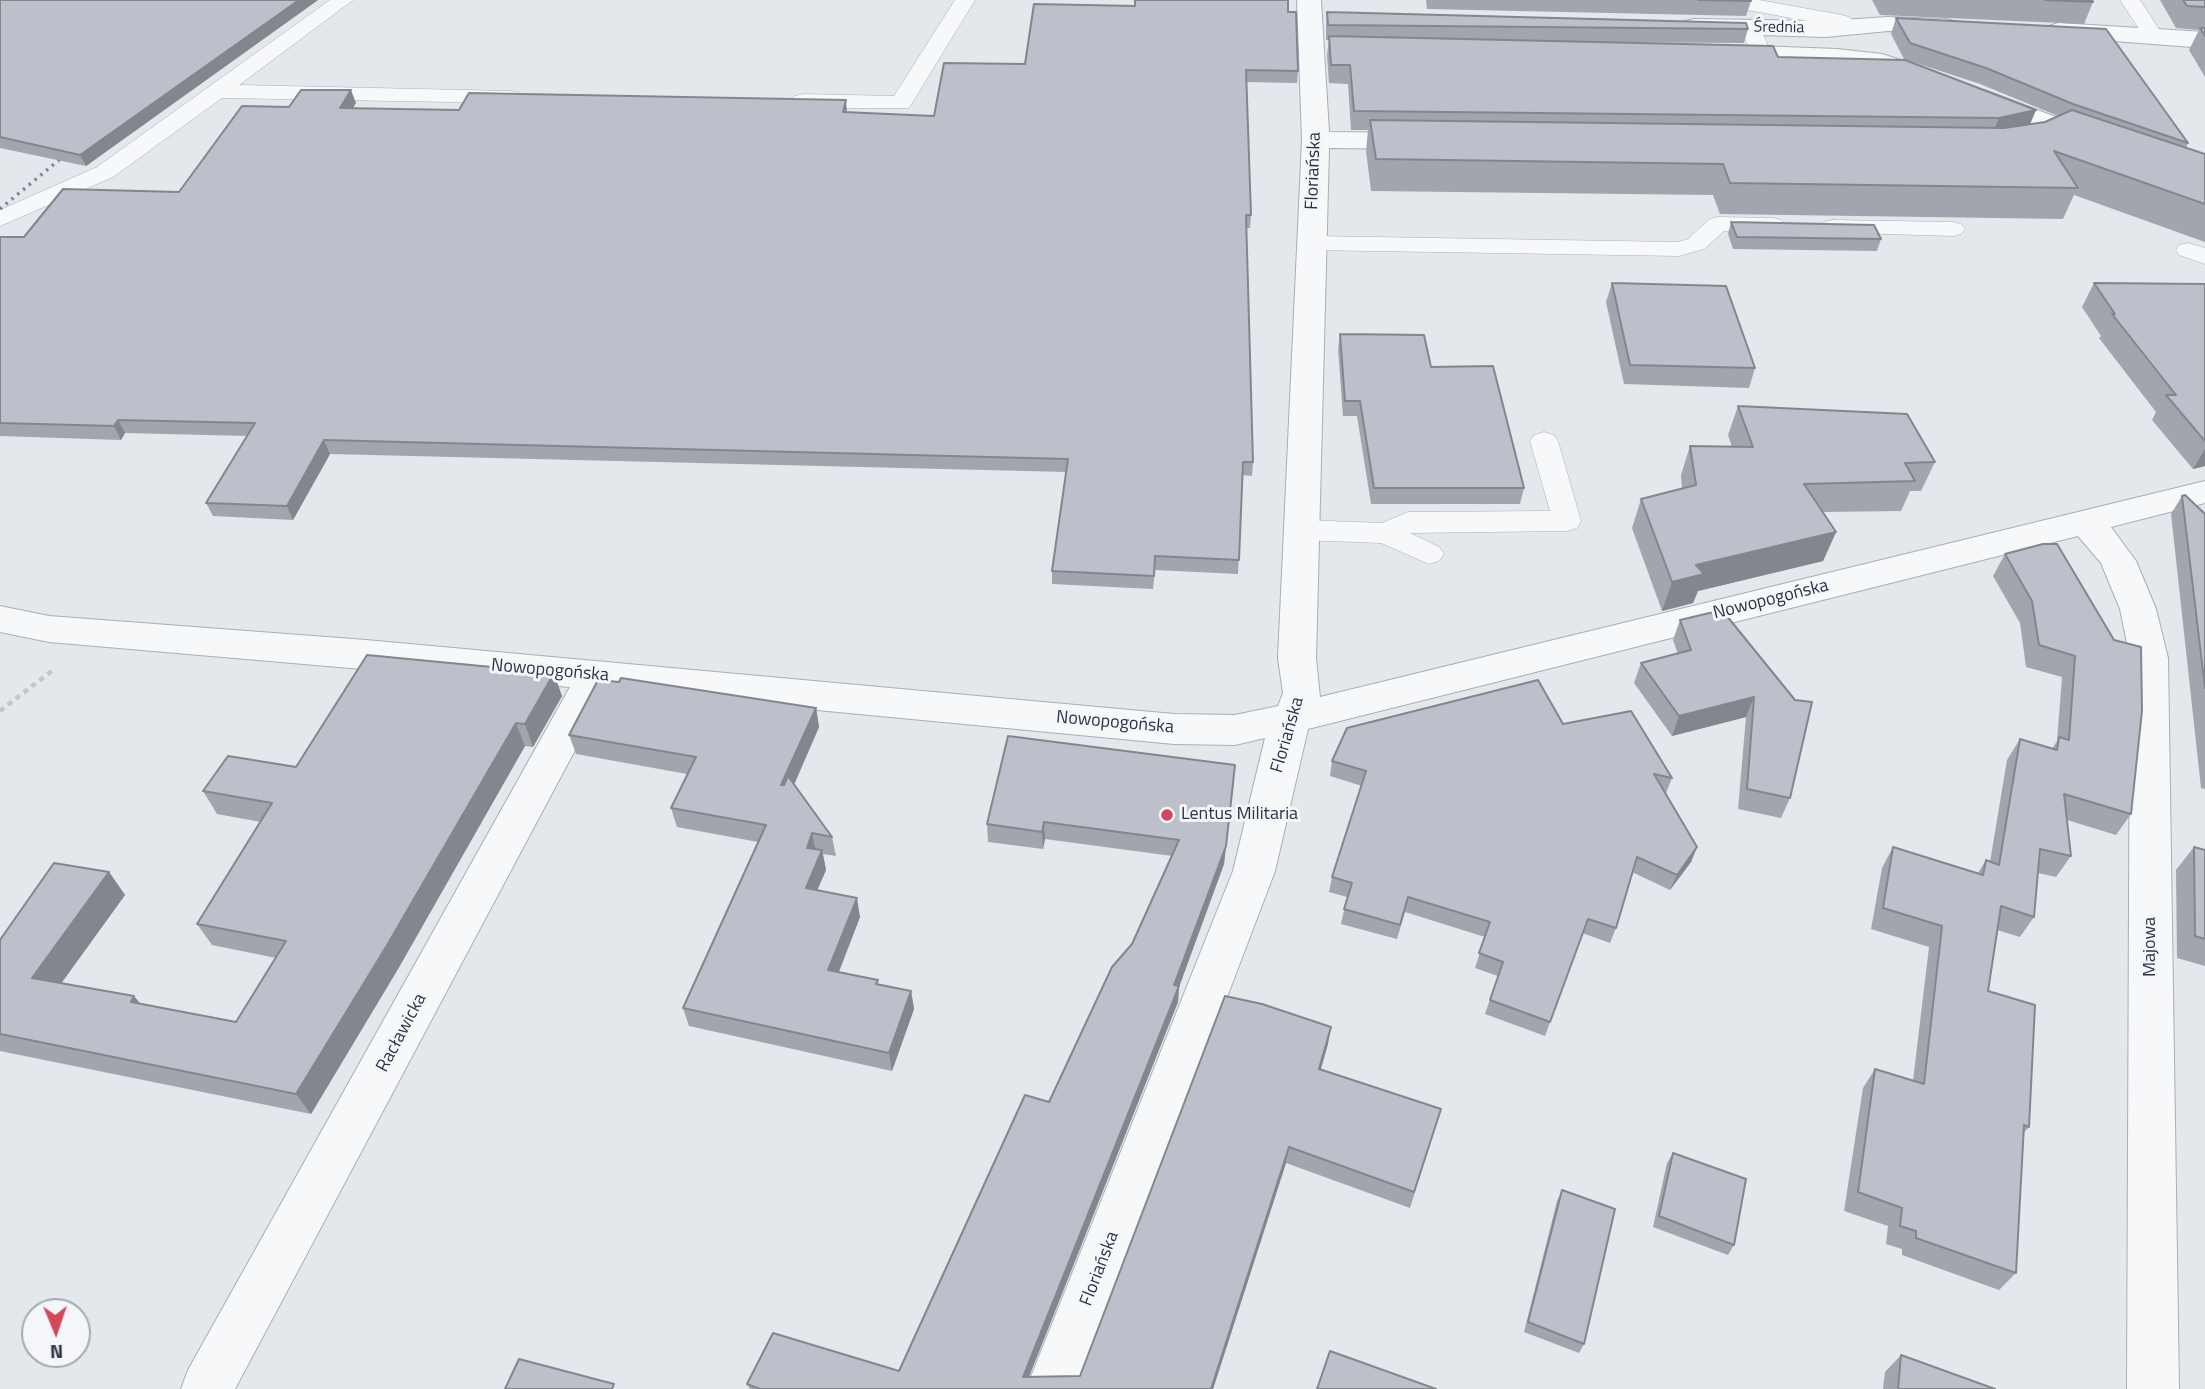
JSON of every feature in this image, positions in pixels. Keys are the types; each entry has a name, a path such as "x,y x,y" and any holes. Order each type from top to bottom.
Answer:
{"street":[{"name":"Floriańska","path":"1052,1389 1254,871 1283,743 1302,693 1297,658 1319,11"},
{"name":"Średnia","path":"1668,25 1851,27 1888,24 1971,28"},
{"path":"2040,30 2205,40"},
{"path":"1734,54 1882,62 1931,78"},
{"path":"1957,87 2043,134 2117,150"},
{"path":"1316,140 1441,142"},
{"name":"Nowopogońska","path":"0,619 49,629 596,675 1174,729 1235,730 1293,719 2205,492"},
{"name":"Majowa","path":"2085,522 2105,542 2118,561 2138,610 2149,658 2153,1389"},
{"name":"Racławicka","path":"207,1389 596,675"}],"lane":[{"path":"0,219 105,172 344,0"},
{"path":"775,101 901,103 965,0"},
{"path":"1725,0 1842,21 1851,27"},
{"path":"2130,0 2154,37"},
{"path":"1750,27 1762,54"},
{"path":"217,91 537,97"},
{"path":"1311,243 1679,249 1696,244 1718,224 1953,229"},
{"path":"1386,533 1408,522 1567,521 1544,441"},
{"path":"1301,530 1386,533 1429,554"}],"path":[{"path":"0,711 55,668"}],"building":[{"path":"0,0 299,0 80,155 0,137"},
{"path":"1135,0 1288,0 1288,12 1296,12 1298,71 1246,70 1251,215 1246,215 1253,462 1243,462 1239,560 1155,556 1154,576 1052,571 1068,459 324,440 287,506 206,503 255,423 118,420 114,426 0,423 0,237 24,237 63,189 179,192 242,106 289,107 301,90 351,90 340,108 459,110 469,93 846,100 843,112 934,116 944,63 1025,64 1034,4 1135,6"},
{"path":"2045,0 2092,0 2093,2"},
{"path":"2183,0 2205,0 2205,7 2187,6"},
{"path":"1327,12 1746,23 1748,29 1328,25"},
{"path":"1896,18 2106,29 2188,143 2073,104 1986,68 1910,43"},
{"path":"1329,36 1773,46 1778,57 1905,60 2036,110 1999,118 1354,111 1350,65 1331,65"},
{"path":"2072,110 2205,154 2205,204 2054,151 2078,188 1730,183 1723,164 1376,159 1370,120 2004,128 2045,122"},
{"path":"1731,222 1874,225 1881,239 1737,237"},
{"path":"1612,283 1726,286 1755,368 1630,365"},
{"path":"2094,283 2205,284 2205,441 2166,395 2176,395 2112,314 2115,314"},
{"path":"1340,334 1424,335 1431,367 1493,366 1524,488 1374,488 1360,401 1345,401"},
{"path":"1738,406 1907,414 1935,462 1905,463 1915,481 1804,484 1836,532 1696,565 1704,574 1672,582 1641,499 1696,485 1690,446 1753,447"},
{"path":"2185,495 2205,514 2205,688 2182,496"},
{"path":"2043,544 2057,544 2114,640 2141,647 2142,711 2131,814 2064,794 2071,856 2040,849 2034,917 2001,906 1988,991 2035,1005 2029,1127 2024,1125 2016,1273 1916,1238 1916,1231 1900,1226 1902,1208 1858,1192 1875,1069 1924,1084 1942,926 1883,908 1893,847 1983,875 1986,860 1999,865 2020,739 2057,750 2059,737 2069,740 2075,656 2039,645 2032,601 2005,554"},
{"path":"1722,610 1795,700 1812,702 1790,798 1747,789 1754,697 1679,716 1641,663 1691,650 1680,620"},
{"path":"367,655 554,673 525,724 516,723 386,947 296,1094 0,1034 0,940 54,863 109,872 32,978 134,996 131,1002 236,1022 286,941 197,924 272,803 203,791 228,756 296,767"},
{"path":"621,678 816,708 781,785 784,785 788,776 832,837 812,833 807,848 822,850 806,888 857,898 828,970 878,980 876,984 911,991 889,1053 683,1008 766,825 671,808 696,757 569,735 598,680 619,682"},
{"path":"1538,680 1563,724 1631,711 1672,778 1654,774 1697,847 1677,875 1637,857 1616,928 1588,919 1550,1022 1490,1000 1503,962 1479,953 1490,922 1408,897 1400,925 1344,909 1352,883 1332,877 1366,771 1332,761 1347,728"},
{"path":"1008,736 1235,765 1226,846 1174,985 1179,986 1023,1377 1080,1376 1225,996 1262,1004 1331,1027 1319,1069 1441,1109 1414,1192 1289,1147 1211,1389 760,1389 747,1384 773,1333 899,1371 1025,1095 1049,1102 1112,967 1132,944 1179,840 1044,822 1042,832 987,824"},
{"path":"2194,847 2205,850 2205,939 2195,936"},
{"path":"1673,1153 1746,1179 1734,1245 1659,1216"},
{"path":"1562,1190 1615,1209 1584,1344 1528,1322"},
{"path":"1330,1351 1436,1389 1317,1389"},
{"path":"1901,1355 1995,1389 1898,1389"},
{"path":"519,1359 614,1384 612,1389 505,1389"}],"railway":[{"path":"0,209 65,155"}],"place":[{"name":"Lentus Militaria","path":"1167,815"}]}
